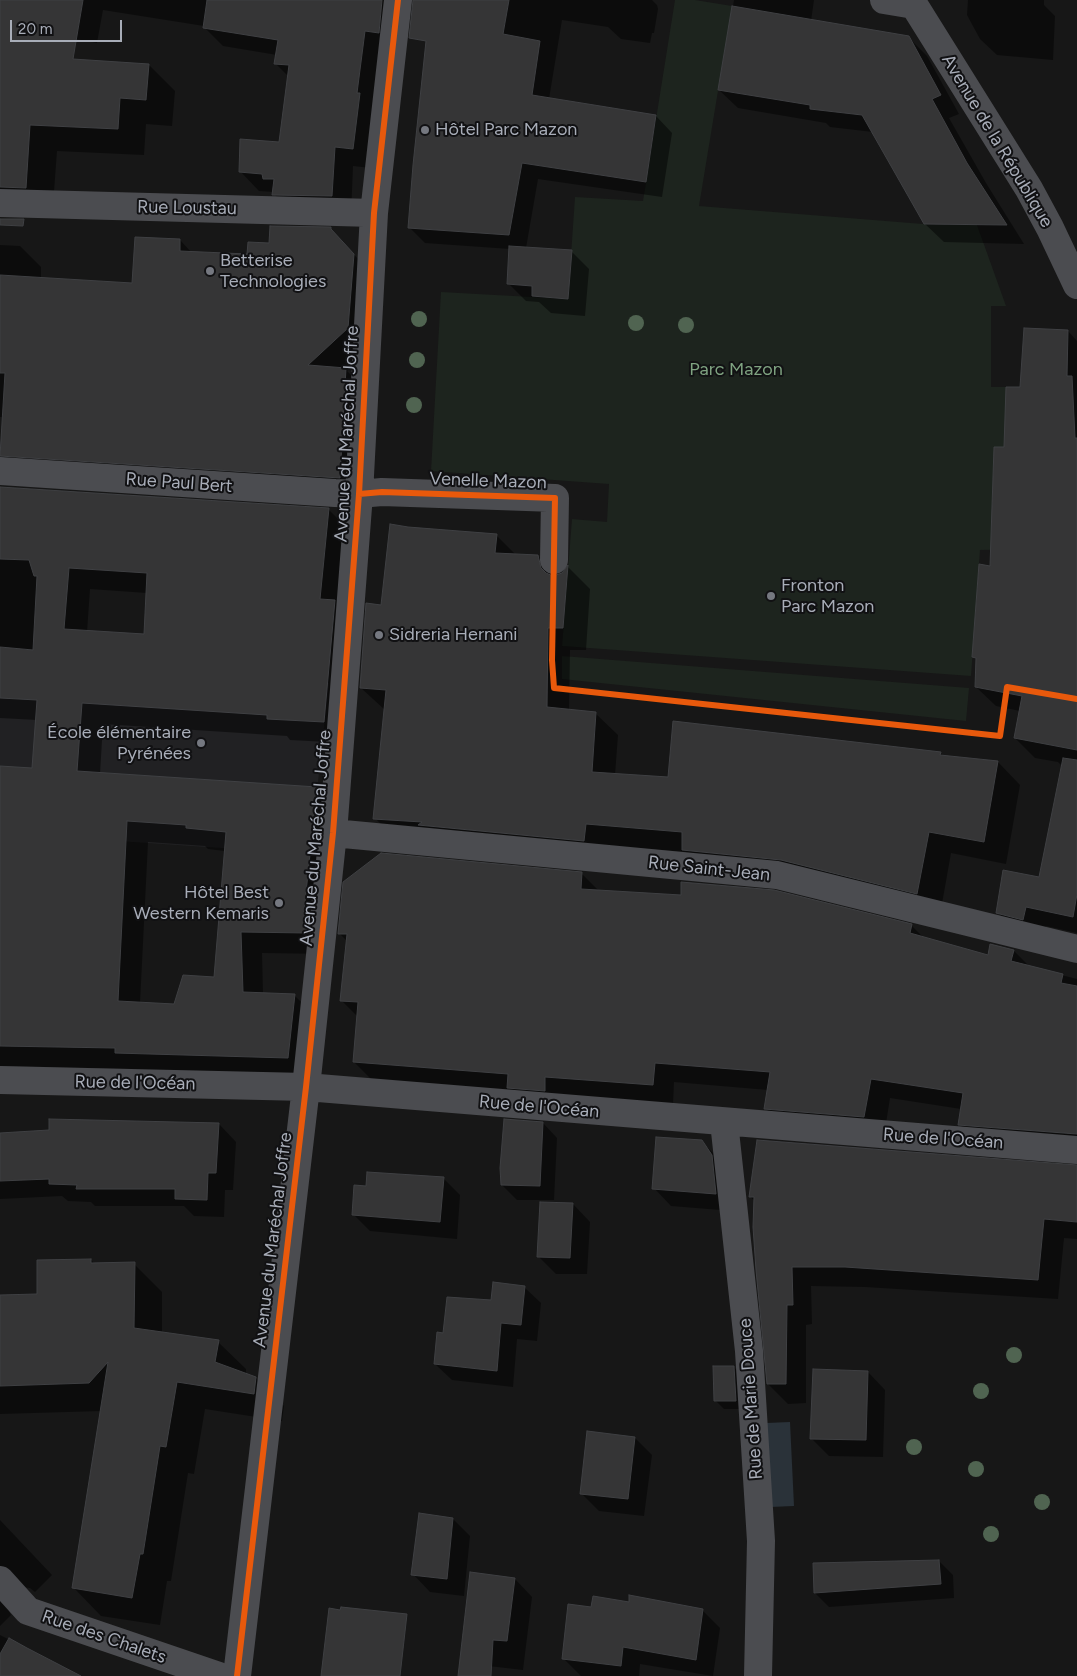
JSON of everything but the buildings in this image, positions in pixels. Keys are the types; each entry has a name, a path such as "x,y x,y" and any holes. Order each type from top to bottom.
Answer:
{"street":[{"name":"Avenue du Maréchal Joffre","path":"238,1676 306,1087 333,833 359,494 374,212 398,0"},
{"path":"884,0 912,2"},
{"name":"Avenue de la République","path":"912,2 1029,189 1077,285"},
{"name":"Rue Loustau","path":"0,203 374,212"},
{"name":"Rue Paul Bert","path":"0,471 359,494"},
{"name":"Venelle Mazon","path":"359,494 382,492 555,498 554,560"},
{"name":"Rue Saint-Jean","path":"333,833 776,875 1077,949"},
{"name":"Rue de l'Océan","path":"0,1080 306,1087 1077,1150"},
{"name":"Rue de Marie Douce","path":"724,1122 750,1351 761,1540 758,1676"},
{"name":"Rue des Chalets","path":"0,1580 28,1611 219,1676"}],"shaded area":[{"name":"École élémentaire Pyrénées","path":"0,664 329,683 310,854 0,833"},
{"path":"790,1422 794,1506 770,1507 766,1423"}],"green space":[{"name":"Parc Mazon","path":"675,0 695,0 732,6 699,206 923,224 977,225 1006,306 991,306 991,387 1006,387 1019,447 994,447 992,510 1019,549 980,550 971,676 562,646 572,519 607,522 609,484 431,471 441,292 568,299 575,197 643,201"},
{"path":"562,656 969,688 966,721 562,679"}],"cycle path":[{"path":"237,1676 306,1087 333,833 359,494 374,213 398,0"},
{"path":"359,494 382,492 555,498 552,660 554,688 1000,736 1007,687 1077,699"}],"place":[{"name":"Hôtel Parc Mazon","path":"425,130"},
{"name":"Betterise Technologies","path":"210,271"},
{"name":"Fronton Parc Mazon","path":"771,596"},
{"name":"Sidreria Hernani","path":"379,635"},
{"name":"École élémentaire Pyrénées","path":"201,743"},
{"name":"Hôtel Best Western Kemaris","path":"279,903"}]}
